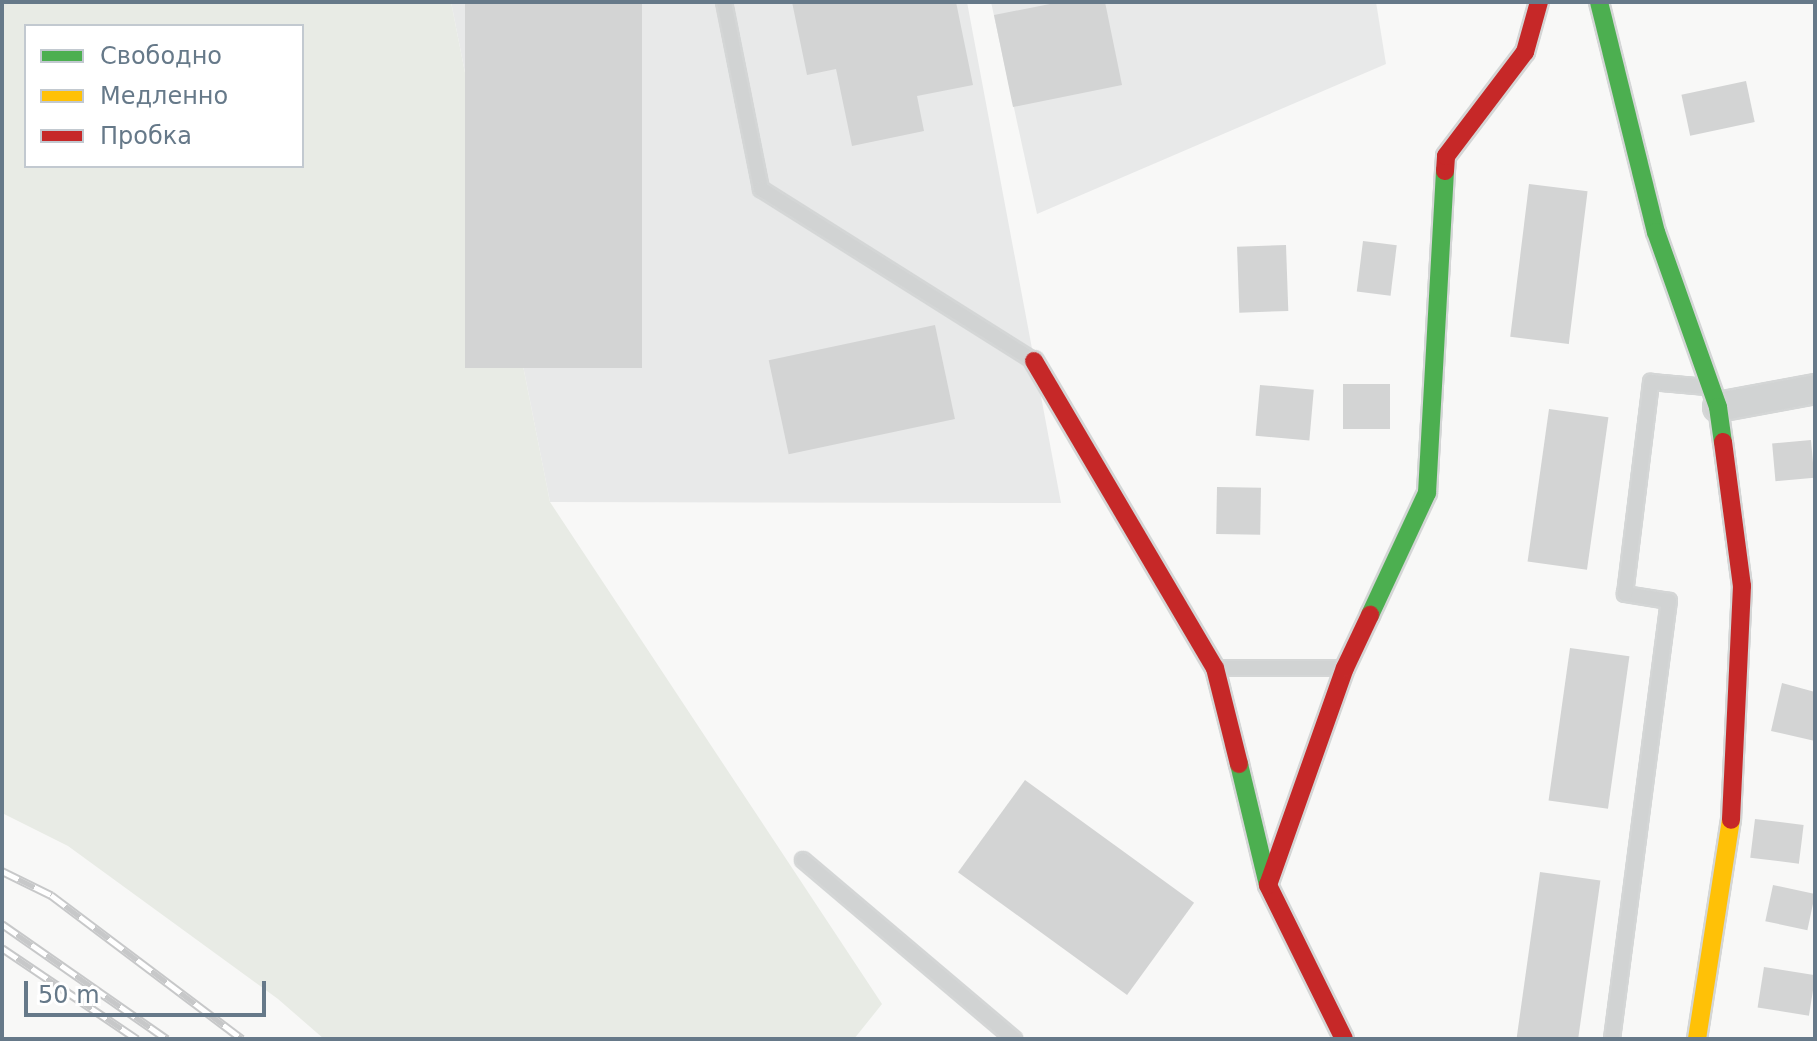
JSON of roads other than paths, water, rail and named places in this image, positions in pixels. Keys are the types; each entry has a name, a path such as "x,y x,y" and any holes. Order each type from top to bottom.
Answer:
{"street":[{"path":"1268,885 1345,668 1427,493 1446,156 1525,52 1539,2"},
{"path":"1599,2 1656,232 1715,397 1742,586 1731,819 1697,1039"},
{"path":"1034,361 1215,668 1268,885 1344,1039"},
{"path":"1715,397 1815,389"}],"lane":[{"path":"724,2 761,189 1034,361"},
{"path":"1612,1039 1669,601 1625,594 1651,382 1715,397"},
{"path":"1215,668 1345,668"},
{"path":"803,860 1014,1039"}],"railway":[{"path":"2,871 51,895 242,1039"},
{"path":"2,924 167,1039"},
{"path":"2,948 137,1039"}]}
